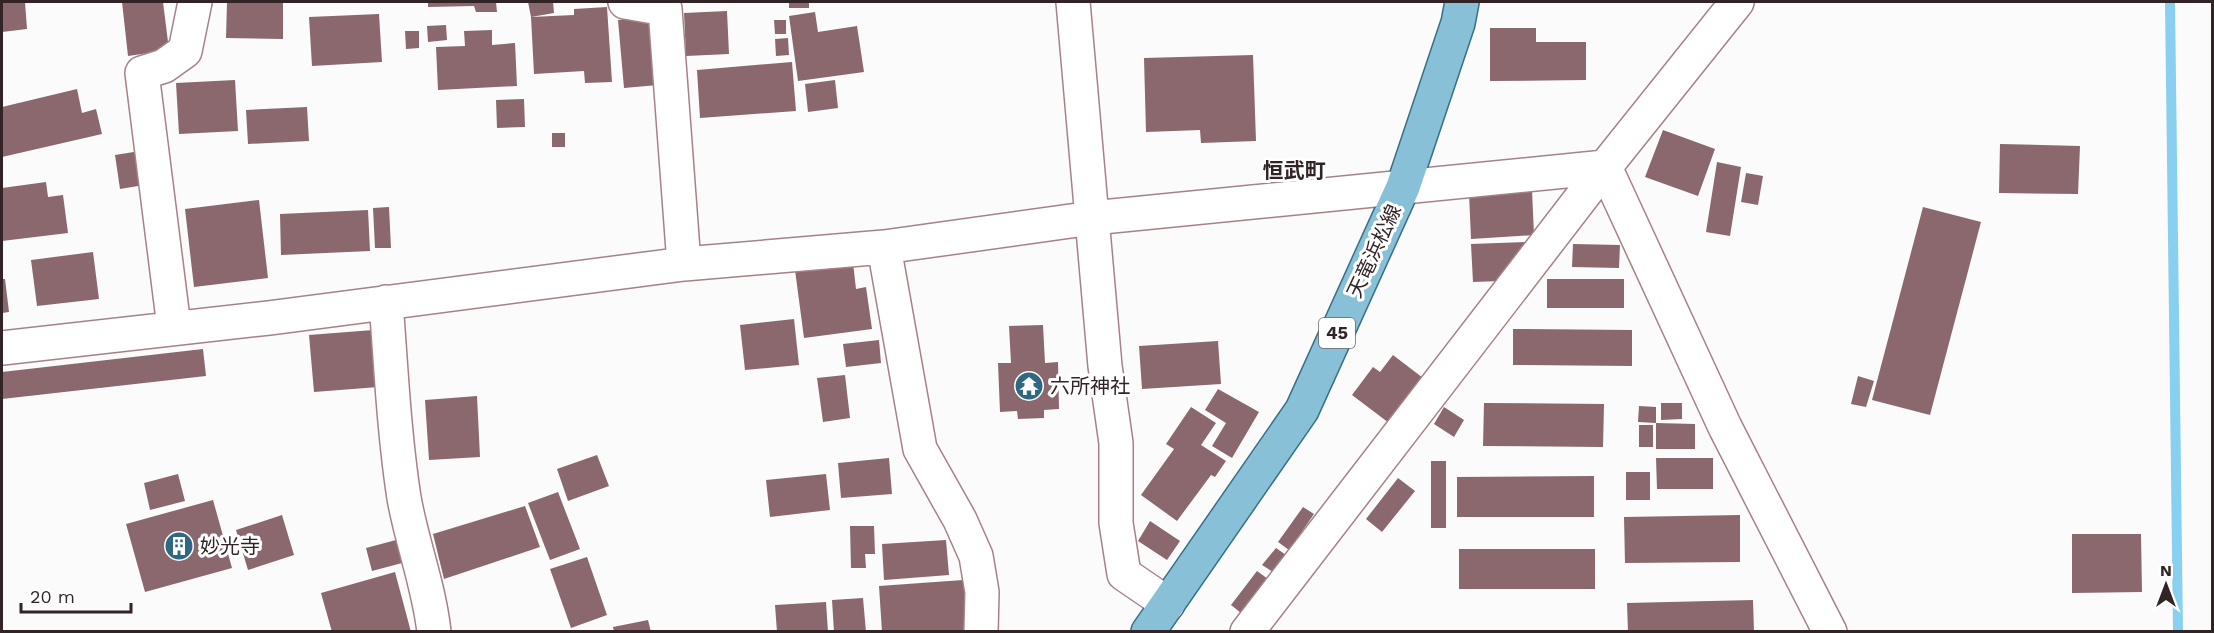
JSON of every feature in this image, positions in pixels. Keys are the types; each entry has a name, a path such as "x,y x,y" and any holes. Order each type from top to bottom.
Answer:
{"main road":[{"name":"天竜浜松線","path":"1148,632 1302,410 1403,187 1458,23 1462,2"}],"street":[{"path":"174,327 142,73 164,66 185,51 195,2"},
{"path":"625,2 665,9 684,264"},
{"path":"1073,2 1105,366 1116,443 1116,523 1124,574 1168,604"},
{"path":"1247,632 1605,167 1737,2"},
{"path":"2,348 269,318 684,264 884,247 1092,218 1605,167"},
{"path":"1605,167 1725,427 1830,632"},
{"path":"884,247 920,449 960,520 976,556 982,592 981,632"},
{"path":"386,302 404,498 434,632"}],"building":[{"path":"2,2 25,2 27,29 2,32"},
{"path":"122,2 163,2 169,50 128,56"},
{"path":"227,2 283,2 283,39 226,38"},
{"path":"428,2 496,2 497,12 476,12 474,6 428,7"},
{"path":"528,2 553,2 554,13 531,17"},
{"path":"789,2 809,2 809,8 789,8"},
{"path":"607,7 612,82 585,83 584,71 534,74 531,17 574,15 574,9"},
{"path":"727,11 729,54 686,56 684,13"},
{"path":"815,12 818,32 857,26 864,72 798,81 789,16"},
{"path":"379,14 382,62 312,66 309,17"},
{"path":"651,17 658,85 624,88 618,20"},
{"path":"774,20 786,20 786,34 775,34"},
{"path":"446,25 447,40 428,42 427,26"},
{"path":"1490,28 1536,28 1536,42 1586,42 1586,80 1490,81"},
{"path":"492,30 492,45 515,43 517,86 438,90 436,47 465,46 464,31"},
{"path":"405,31 419,31 419,48 406,49"},
{"path":"788,38 789,55 776,56 775,39"},
{"path":"1253,55 1256,141 1201,143 1200,130 1146,132 1144,58"},
{"path":"792,62 796,111 700,118 697,70"},
{"path":"235,80 238,131 179,134 176,83"},
{"path":"835,80 838,108 808,112 805,84"},
{"path":"77,89 82,113 96,109 102,134 2,157 2,107"},
{"path":"524,99 525,127 497,128 496,100"},
{"path":"307,107 309,141 248,144 246,110"},
{"path":"1663,130 1715,149 1698,196 1645,177"},
{"path":"552,133 565,133 565,147 552,147"},
{"path":"2000,144 2080,146 2078,194 1999,193"},
{"path":"140,151 144,185 120,189 115,155"},
{"path":"1717,162 1741,167 1730,236 1706,232"},
{"path":"1746,173 1763,176 1758,205 1741,202"},
{"path":"46,182 48,197 63,195 68,233 2,241 2,188"},
{"path":"1532,190 1534,235 1471,239 1469,193"},
{"path":"259,200 268,278 194,287 185,209"},
{"path":"389,207 391,248 375,248 373,208"},
{"path":"1923,207 1981,222 1930,415 1872,400"},
{"path":"368,210 370,251 281,255 280,214"},
{"path":"1527,242 1501,281 1473,282 1471,244"},
{"path":"1573,244 1620,245 1619,268 1572,267"},
{"path":"93,252 99,299 37,306 31,260"},
{"path":"853,263 856,289 866,287 872,329 804,338 795,270"},
{"path":"2,279 5,279 9,312 2,313"},
{"path":"1547,279 1624,279 1624,308 1547,308"},
{"path":"794,319 799,365 745,370 740,325"},
{"name":"六所神社","path":"1043,325 1045,363 1058,362 1059,409 1044,410 1044,418 1018,419 1017,411 1000,412 998,363 1011,363 1009,326"},
{"path":"1513,329 1632,330 1632,366 1513,365"},
{"path":"373,330 378,387 314,392 309,335"},
{"path":"879,340 881,363 846,367 843,344"},
{"path":"1218,341 1221,384 1142,389 1139,346"},
{"path":"203,349 206,376 2,399 2,372"},
{"path":"1393,355 1423,378 1389,423 1352,395 1373,367 1380,372"},
{"path":"845,375 850,418 823,422 817,378"},
{"path":"1858,376 1874,381 1866,407 1851,404"},
{"path":"1218,389 1259,412 1232,458 1212,446 1226,423 1205,410"},
{"path":"477,396 480,457 429,460 425,400"},
{"path":"1484,403 1604,404 1603,447 1483,446"},
{"path":"1661,403 1682,403 1682,419 1661,420"},
{"path":"1639,406 1656,407 1656,423 1638,422"},
{"path":"1191,407 1216,423 1201,445 1226,461 1215,477 1211,475 1177,521 1141,495 1174,449 1166,444"},
{"path":"1444,407 1464,420 1454,437 1434,424"},
{"path":"1656,423 1695,424 1695,449 1656,449"},
{"path":"1639,425 1653,425 1653,447 1639,447"},
{"path":"597,455 609,486 568,501 557,469"},
{"path":"889,458 892,494 841,498 838,463"},
{"path":"1656,458 1713,458 1713,489 1657,489"},
{"path":"1431,461 1446,461 1446,528 1431,528"},
{"path":"1626,472 1650,472 1650,500 1626,500"},
{"path":"178,474 185,501 150,510 144,483"},
{"path":"826,474 830,510 770,517 766,480"},
{"path":"1594,476 1594,517 1457,517 1457,477"},
{"path":"1398,478 1415,491 1382,532 1366,519"},
{"path":"558,492 580,549 550,560 528,503"},
{"name":"妙光寺","path":"213,500 232,568 145,592 126,524"},
{"path":"525,506 540,547 444,579 433,534"},
{"path":"1303,507 1314,514 1289,550 1278,542"},
{"path":"282,515 294,555 248,570 236,530"},
{"path":"1740,515 1740,562 1625,563 1624,517"},
{"path":"1150,521 1180,541 1167,560 1138,541"},
{"path":"850,526 874,526 875,554 865,554 866,568 851,568"},
{"path":"2072,534 2141,534 2142,592 2072,593"},
{"path":"396,540 402,563 372,571 366,548"},
{"path":"946,540 949,575 884,580 882,544"},
{"path":"1276,548 1286,555 1273,572 1262,565"},
{"path":"1459,549 1595,549 1595,589 1459,589"},
{"path":"587,557 607,615 571,628 550,569"},
{"path":"1257,571 1268,579 1241,613 1231,605"},
{"path":"395,572 411,632 332,632 321,593"},
{"path":"963,580 968,631 882,632 879,586"},
{"path":"863,598 866,632 834,632 832,600"},
{"path":"1753,600 1754,632 1628,632 1627,603"},
{"path":"826,602 828,632 777,632 775,605"},
{"path":"648,620 651,632 614,632 613,627"}],"waterway":[{"path":"2170,2 2178,632"}],"place":[{"name":"六所神社","path":"1029,386"},
{"name":"妙光寺","path":"179,546"}],"district":[{"name":"恒武町","path":"1294,171"}]}
